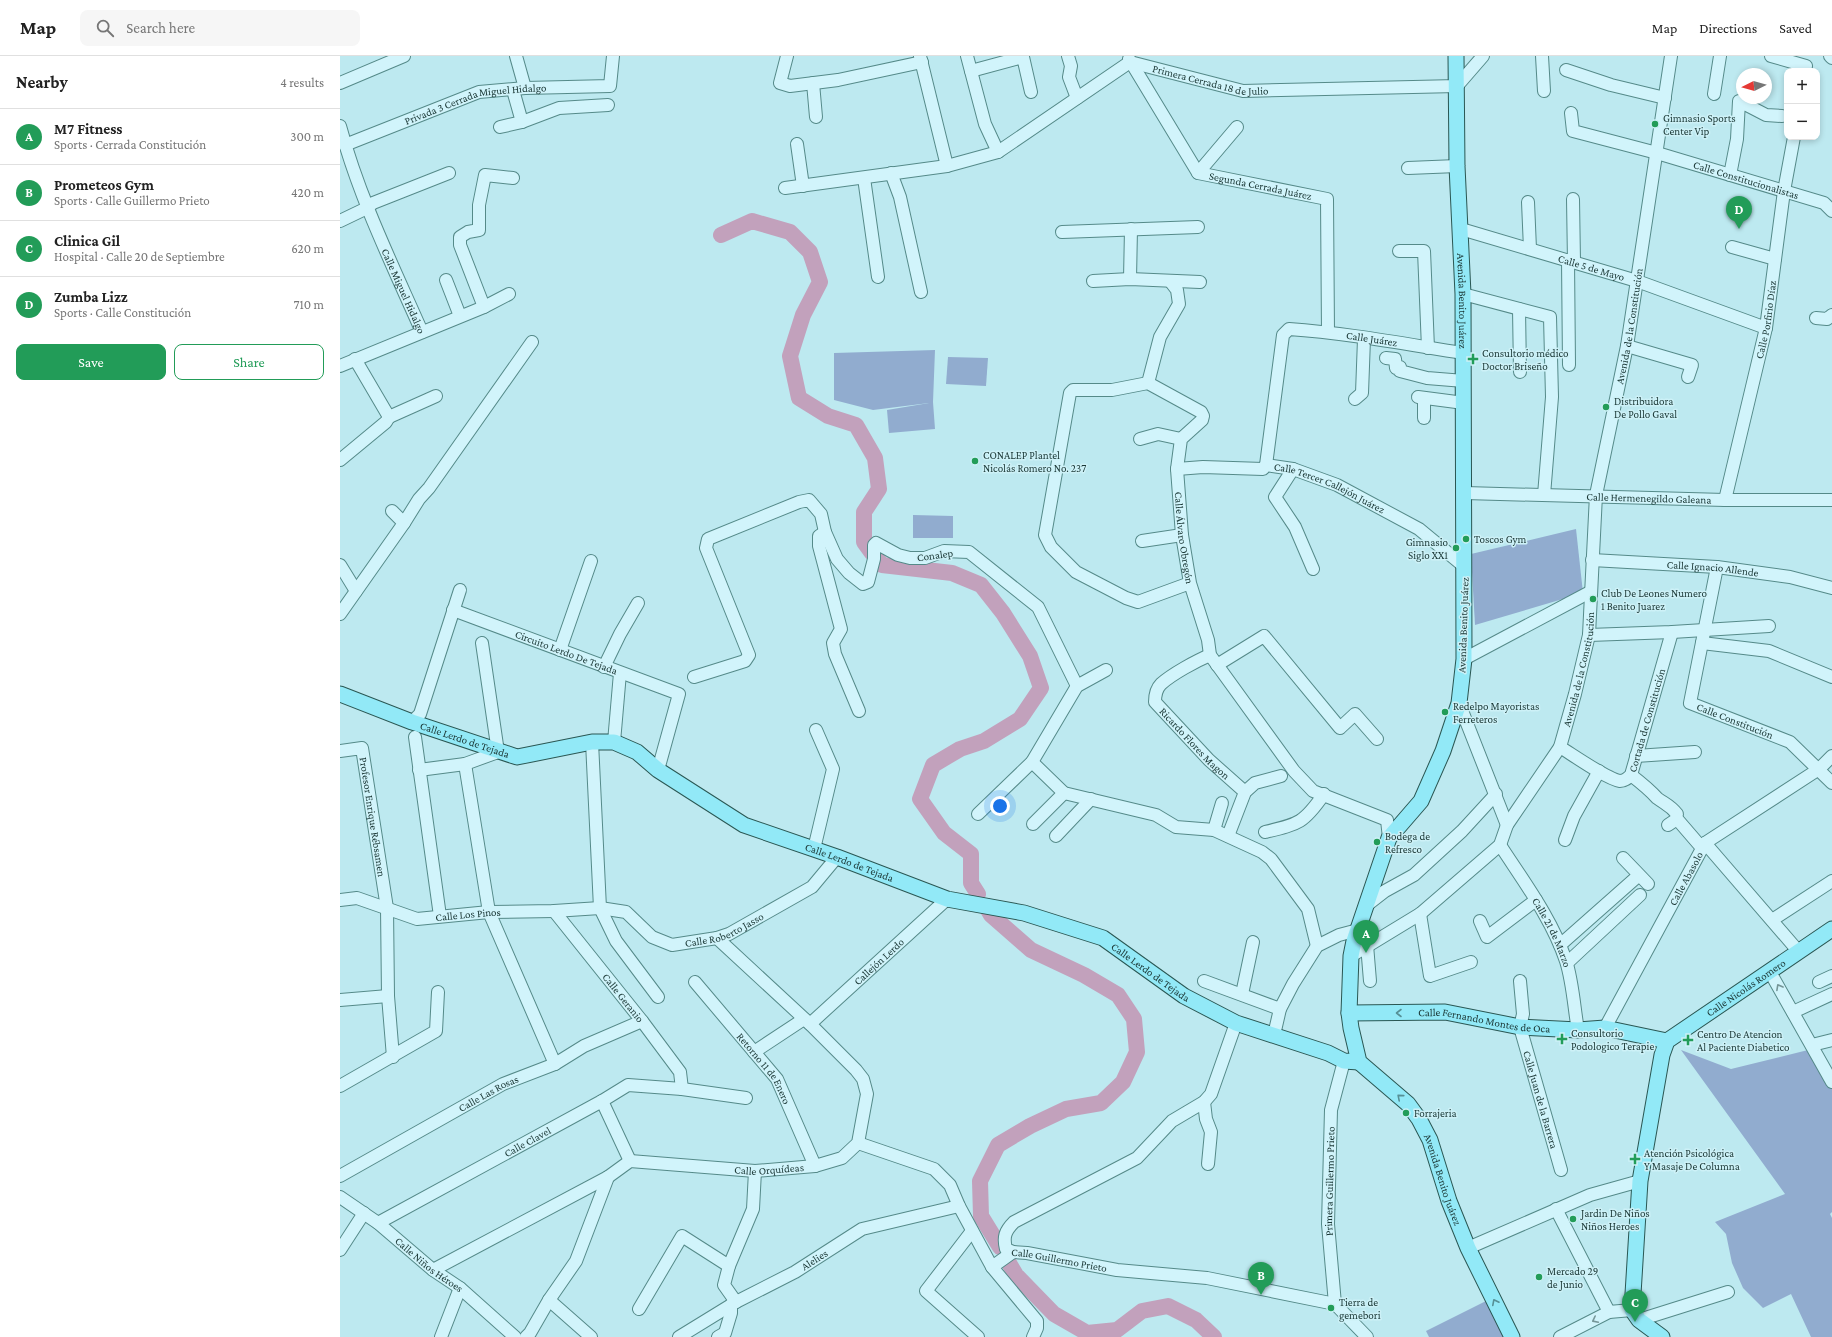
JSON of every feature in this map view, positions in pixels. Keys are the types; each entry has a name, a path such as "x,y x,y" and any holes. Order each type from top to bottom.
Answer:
{"main road":[{"name":"Avenida Benito Juárez","path":"1456,56 1457,166 1463,294 1465,493 1464,659 1459,703 1443,751 1421,801 1389,838 1358,930 1351,956 1349,1013 1352,1061 1408,1104 1419,1119 1430,1140 1449,1201 1468,1248 1512,1337"},
{"name":"Calle Lerdo de Tejada","path":"340,694 412,722 498,752 517,757 592,742 614,742 637,752 658,770 744,825 837,857 947,899 1024,914 1103,938 1184,996 1236,1023 1352,1061"},
{"name":"Calle Nicolás Romero","path":"1667,1041 1832,930"},
{"name":"Calle Fernando Montes de Oca","path":"1349,1013 1445,1012 1520,1027 1578,1030 1605,1028 1667,1041"},
{"path":"1662,1337 1635,1315 1640,1181 1662,1055 1667,1041"}],"street":[{"path":"340,83 404,56"},
{"path":"516,56 522,122"},
{"name":"Privada 3 Cerrada Miguel Hidalgo","path":"345,146 479,92 610,86 613,56"},
{"path":"787,56 780,83 790,86 838,80 921,59 947,166"},
{"path":"967,56 985,124 998,152"},
{"path":"1068,56 1071,66 1069,77 1077,98"},
{"path":"1457,86 1483,56"},
{"path":"1542,56 1544,91"},
{"name":"Avenida de la Constitución","path":"1351,956 1420,914 1500,845 1507,825 1560,747 1575,694 1589,635 1596,495 1627,346 1671,56"},
{"path":"1714,94 1720,56"},
{"path":"1771,56 1806,64"},
{"path":"971,71 1008,59 1023,58 1031,92"},
{"path":"786,188 947,166 998,152 1077,98 1129,59"},
{"name":"Primera Cerrada 18 de Julio","path":"1129,59 1243,91 1457,86"},
{"name":"Segunda Cerrada Juárez","path":"1129,59 1198,173 1326,199 1328,332"},
{"path":"1566,70 1611,85 1665,98"},
{"path":"813,83 816,117"},
{"path":"1730,175 1737,139 1739,102 1766,115 1782,116"},
{"path":"500,127 522,122 559,108 608,105"},
{"name":"Calle Constitucionalistas","path":"1571,112 1573,131 1824,203 1832,211"},
{"name":"Calle Miguel Hidalgo","path":"340,126 345,146 368,208 422,332 355,360 341,361"},
{"path":"1198,173 1237,127"},
{"name":"Calle Porfirio Díaz","path":"1725,500 1766,328 1784,192 1793,140"},
{"path":"796,144 803,186"},
{"path":"1408,168 1457,166"},
{"path":"340,221 368,208 373,203 449,172"},
{"path":"891,173 900,197 921,292"},
{"path":"484,307 460,245 460,237 468,232 479,230 479,205 485,175 513,178"},
{"path":"864,178 878,276"},
{"path":"1569,365 1573,199"},
{"path":"1528,202 1530,249"},
{"path":"1062,232 1198,227"},
{"path":"1130,229 1130,279"},
{"name":"Calle 5 de Mayo","path":"1461,229 1637,281 1766,328"},
{"path":"1732,247 1775,258"},
{"path":"1399,251 1424,251 1428,348"},
{"path":"1093,281 1130,279 1200,282"},
{"path":"446,280 460,316"},
{"path":"1148,383 1160,337 1179,304 1177,290 1170,281"},
{"path":"422,332 484,307 509,294"},
{"path":"1463,294 1550,317 1552,397 1544,495"},
{"path":"1519,309 1520,372"},
{"path":"1816,318 1827,318 1832,315"},
{"name":"Calle Juárez","path":"1266,465 1283,335 1289,329 1328,332 1364,339 1463,353"},
{"path":"1355,399 1362,393 1364,339"},
{"path":"340,614 403,526 419,498 429,488 532,342"},
{"path":"1627,346 1692,364 1688,377"},
{"path":"1386,358 1395,359 1396,368 1400,367 1400,371 1427,378 1464,381"},
{"path":"355,360 389,417"},
{"path":"1140,439 1158,434 1181,439 1202,420 1204,416 1201,412 1148,383 1112,390 1073,390 1070,393 1044,534 1051,547 1076,572 1126,598 1138,602 1190,583"},
{"path":"340,460 386,422 389,417 436,396"},
{"path":"1424,418 1421,397 1442,406 1464,403"},
{"name":"Calle Álvaro Obregón","path":"1181,439 1177,469 1182,535 1190,583 1214,660 1294,771 1313,791 1324,794 1386,820 1389,838"},
{"name":"Calle Tercer Callejón Juárez","path":"1177,469 1203,467 1263,469 1266,465 1293,468 1337,485 1419,529 1465,567"},
{"path":"1293,468 1275,497 1296,527 1313,569"},
{"name":"Calle Hermenegildo Galeana","path":"1465,493 1596,495 1725,500 1832,500"},
{"name":"Conalep","path":"694,677 745,661 749,655 706,548 708,539 799,502 809,500 821,514 825,532 837,559 849,573 863,584 868,582 874,559 874,545 876,543 898,555 910,558 925,558 944,551 969,552 1038,607 1077,686"},
{"path":"392,511 403,526"},
{"path":"825,532 819,536 819,546 841,629 833,643 835,654 859,712"},
{"path":"1142,541 1182,535"},
{"name":"Calle Ignacio Allende","path":"1592,560 1717,567 1790,577 1832,588"},
{"path":"560,650 591,561"},
{"path":"340,565 356,591"},
{"name":"Calle Constitución","path":"1717,567 1690,703 1790,742 1820,769"},
{"path":"412,722 420,714 460,590"},
{"path":"1464,659 1590,592"},
{"path":"604,667 620,634 638,603"},
{"name":"Circuito Lerdo De Tejada","path":"453,610 680,694 658,770"},
{"path":"1589,635 1769,626"},
{"name":"Cortada de Constitución","path":"1560,747 1599,771 1620,781 1626,780 1631,775 1672,632"},
{"path":"1214,660 1264,636 1340,728 1355,714 1377,739"},
{"path":"419,770 466,764 498,752 482,643"},
{"path":"1702,643 1769,651 1832,677"},
{"name":"Ricardo Flores Magon","path":"1214,660 1198,660 1161,684 1155,693 1155,702 1209,760 1245,792"},
{"path":"978,814 1032,762 1077,686 1106,670"},
{"path":"614,742 620,673"},
{"path":"1459,703 1507,825"},
{"path":"814,849 833,769 816,730"},
{"path":"415,738 440,916"},
{"path":"592,742 600,908 616,940 658,997"},
{"name":"Profesor Enrique Rébsamen","path":"340,751 362,748 387,908"},
{"path":"1636,756 1695,752"},
{"name":"Calle Abasolo","path":"1605,1028 1704,846 1820,769 1832,756"},
{"path":"1032,762 1064,793 1156,814 1176,827 1214,830 1262,852 1271,859 1308,909 1317,946"},
{"path":"466,764 489,912 555,1064"},
{"path":"1820,769 1832,783"},
{"path":"1565,840 1574,816 1599,771"},
{"path":"1631,775 1647,786 1659,799 1671,805 1677,814"},
{"path":"1228,836 1245,792 1255,783 1280,776"},
{"path":"1033,824 1064,793"},
{"path":"1265,832 1300,822 1309,815 1324,794"},
{"path":"1367,905 1385,891 1414,875 1462,831 1496,794"},
{"path":"1056,836 1091,799"},
{"path":"1214,830 1222,803"},
{"path":"1668,825 1677,819 1772,920 1799,952"},
{"name":"Calle 21 de Marzo","path":"1500,845 1536,900 1560,945 1566,963 1578,1030"},
{"name":"Calle Roberto Jasso","path":"600,908 626,912 652,937 672,945 717,938 729,934 812,887 837,857"},
{"path":"1623,858 1638,876 1648,884"},
{"path":"1560,945 1638,876"},
{"path":"1772,920 1832,881"},
{"path":"1566,963 1640,895"},
{"name":"Calle Los Pinos","path":"340,900 357,898 417,919 489,912 554,911 600,908"},
{"name":"Callejón Lerdo","path":"754,1052 807,1021 947,899"},
{"path":"1480,922 1487,937 1536,900"},
{"path":"387,908 388,996 393,1057"},
{"name":"Calle Geranio","path":"554,911 642,1021 680,1072 682,1089"},
{"path":"1420,914 1430,976 1471,962"},
{"path":"1274,1035 1280,1009 1293,984 1317,946 1339,935 1358,930"},
{"path":"717,938 807,1021 856,1070 863,1079 867,1094 858,1143 934,1170 950,1185 959,1206 992,1267 1037,1322 1037,1328 1033,1337"},
{"path":"1242,994 1253,942"},
{"path":"1367,945 1370,981"},
{"path":"1770,972 1832,1082"},
{"path":"1819,982 1832,976"},
{"path":"1204,981 1280,1009"},
{"name":"Calle Juan de la Barrera","path":"1520,981 1523,1014 1520,1027 1561,1170"},
{"name":"Retorno 11 de Enero","path":"695,982 777,1079 815,1166"},
{"path":"340,1086 436,1031 438,992"},
{"path":"1793,1012 1832,994"},
{"path":"340,1000 388,996"},
{"name":"Calle Las Rosas","path":"340,1176 503,1084 555,1064 584,1046 642,1021"},
{"name":"Calle Guillermo Prieto","path":"1236,1023 1211,1094 1204,1102 1172,1121 1137,1158 1014,1222 1006,1230 1004,1240 1006,1249 1013,1252 1027,1253 1117,1270 1207,1278 1335,1304"},
{"path":"1812,1045 1832,1040"},
{"name":"Primera Guillermo Prieto","path":"1335,1304 1328,1224 1331,1110 1352,1061"},
{"name":"Calle Clavel","path":"378,1223 602,1101 628,1085 682,1089 746,1098"},
{"path":"433,1270 608,1177 630,1161 602,1101"},
{"path":"1204,1102 1206,1119 1211,1132 1208,1164"},
{"name":"Calle Orquídeas","path":"630,1161 755,1171 815,1166 842,1158 858,1143"},
{"path":"718,1337 725,1334 734,1304 724,1285 729,1266 753,1209 755,1171"},
{"path":"531,1336 549,1300 576,1261 608,1177"},
{"path":"1468,1248 1590,1195 1640,1181"},
{"name":"Calle Niños Héroes","path":"340,1197 378,1223 433,1270 460,1288 515,1337"},
{"name":"Alelies","path":"679,1337 734,1304 795,1272 862,1229 959,1206"},
{"path":"1556,1209 1609,1312"},
{"path":"340,1250 364,1214"},
{"path":"972,1231 926,1291 978,1337"},
{"path":"639,1309 682,1236 729,1266"},
{"path":"992,1267 1013,1252"},
{"path":"441,1337 460,1288"},
{"path":"1560,1337 1609,1312 1635,1315 1728,1292"},
{"path":"549,1300 590,1337"},
{"path":"1335,1304 1367,1337"}],"shaded area":[{"path":"935,350 933,402 935,429 889,433 887,410 929,403 873,410 834,400 834,353"},
{"path":"948,357 988,358 986,386 946,384"},
{"path":"913,515 953,516 953,538 913,538"},
{"path":"1576,529 1583,593 1475,625 1471,554"},
{"path":"1681,1050 1731,1069 1808,1050 1832,1088 1832,1212 1830,1214 1832,1218 1832,1337 1811,1337 1791,1294 1763,1308 1743,1288 1732,1263 1726,1234 1715,1222 1785,1194"},
{"path":"1486,1301 1504,1337 1429,1337 1426,1331"}],"waterway":[{"path":"721,235 752,221 790,232 810,252 820,282 803,315 790,356 799,398 828,416 856,425 875,458 879,489 864,512 864,542 872,553"},
{"path":"875,556 882,565 952,573 981,585 1003,613 1030,656 1041,688 1020,719 984,741 960,749 933,765 920,799 944,833 971,854 971,883 978,894"},
{"path":"987,908 991,915 1031,950 1084,975 1118,995 1134,1019 1137,1052 1123,1082 1101,1103 1066,1109 1030,1126 998,1145 980,1181 981,1216 1000,1247"},
{"path":"1006,1258 1016,1275 1054,1314 1087,1333 1117,1330 1142,1311 1168,1306 1196,1320 1214,1337"}],"place":[{"name":"Gimnasio Sports Center Vip","path":"1655,124"},
{"name":"Zumba Lizz","path":"1739,229"},
{"name":"Consultorio médico Doctor Briseño","path":"1473,359"},
{"name":"Distribuidora De Pollo Gaval","path":"1606,407"},
{"name":"CONALEP Plantel Nicolás Romero No. 237","path":"975,461"},
{"name":"Toscos Gym","path":"1466,539"},
{"name":"Gimnasio Siglo XX1","path":"1456,548"},
{"name":"Club De Leones Numero 1 Benito Juarez","path":"1593,599"},
{"name":"Redelpo Mayoristas Ferreteros","path":"1445,712"},
{"name":"Bodega de Refresco","path":"1377,842"},
{"name":"M7 Fitness","path":"1366,953"},
{"name":"Consultorio Podologico Terapie","path":"1562,1039"},
{"name":"Centro De Atencion Al Paciente Diabetico","path":"1688,1040"},
{"name":"Forrajeria","path":"1406,1113"},
{"name":"Atención Psicológica Y Masaje De Columna","path":"1635,1159"},
{"name":"Jardin De Niños Niños Heroes","path":"1573,1219"},
{"name":"Mercado 29 de Junio","path":"1539,1277"},
{"name":"Prometeos Gym","path":"1261,1295"},
{"name":"Tierra de gemebori","path":"1331,1308"},
{"name":"Clinica Gil","path":"1635,1322"}]}
